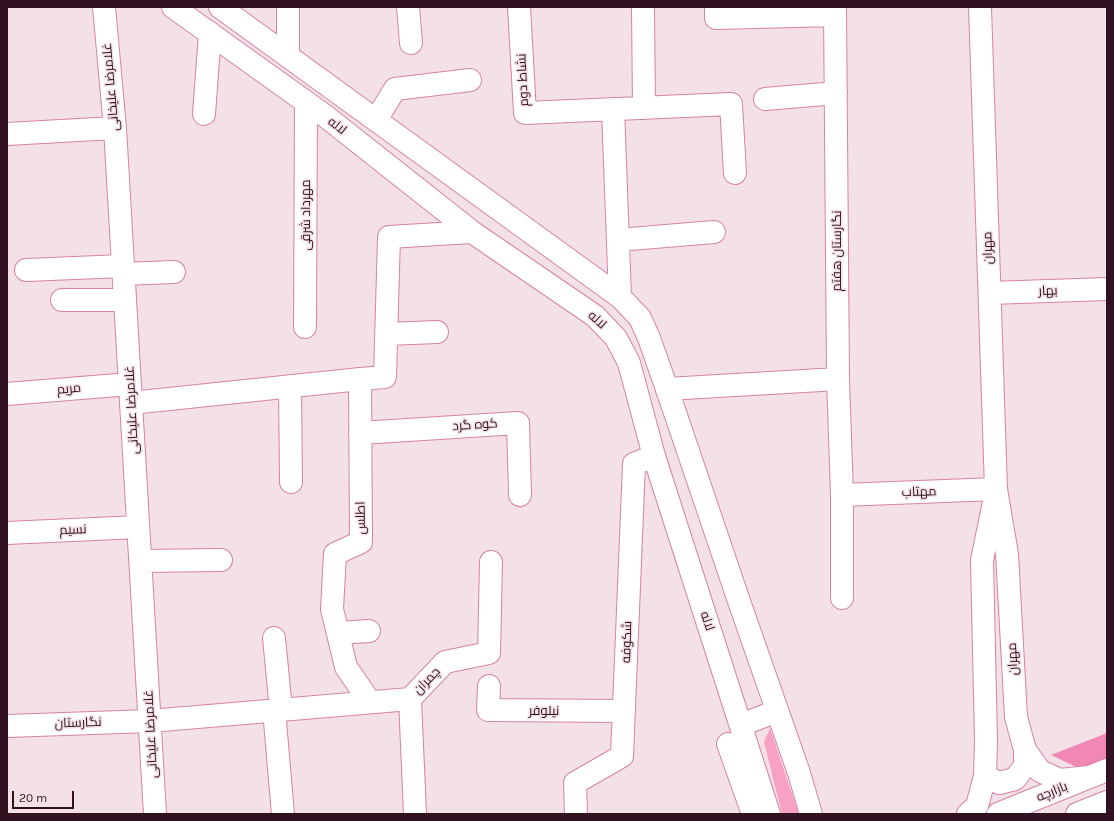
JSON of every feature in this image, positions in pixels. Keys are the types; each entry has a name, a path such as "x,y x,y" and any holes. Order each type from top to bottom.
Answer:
{"street":[{"name":"غلامرضا علیخانی","path":"104,7 115,128 155,814"},
{"name":"لاله","path":"220,7 620,297 640,318 650,338 799,774 811,814"},
{"path":"288,7 288,56"},
{"path":"408,7 411,43"},
{"name":"نشاط دوم","path":"519,7 525,113 731,104 734,173"},
{"path":"643,7 644,108"},
{"path":"716,7 716,18 835,11"},
{"name":"مهران","path":"980,7 996,489 1007,554 1016,718 1025,750 1040,771 1060,780 1098,774"},
{"name":"لاله","path":"179,9 306,102 472,232 595,316 616,338 628,363 654,456 769,814"},
{"name":"نگارستان هفتم","path":"835,11 838,379 842,495 842,598"},
{"path":"204,114 210,33"},
{"path":"376,120 395,89 470,80"},
{"path":"765,99 836,93"},
{"name":"مهرداد شرقی","path":"305,327 306,102"},
{"path":"613,109 620,297"},
{"path":"7,134 115,128"},
{"path":"130,393 290,386 385,377 389,237 472,232"},
{"path":"618,240 714,232"},
{"path":"26,270 123,270 174,272"},
{"name":"بهار","path":"990,293 1107,289"},
{"path":"62,300 125,300"},
{"path":"387,334 437,332"},
{"name":"اطلس","path":"360,379 362,542 335,554 332,609 346,666 370,702"},
{"path":"667,389 838,379"},
{"path":"290,386 291,482"},
{"name":"مریم","path":"7,394 130,393"},
{"name":"کوه گرد","path":"360,433 518,423 520,495"},
{"name":"شکوفه","path":"576,814 575,783 622,756 634,464 654,456"},
{"name":"مهران","path":"968,814 977,806 984,776 986,741 982,560 996,489"},
{"name":"مهتاب","path":"842,495 996,489"},
{"name":"نسیم","path":"7,533 138,527"},
{"path":"140,561 221,560"},
{"name":"چمران","path":"150,721 410,699 445,662 489,653 491,562"},
{"path":"338,633 369,631"},
{"path":"274,638 283,814"},
{"name":"نیلوفر","path":"489,686 488,710 624,711"},
{"path":"410,699 415,814"},
{"path":"741,725 777,711"},
{"name":"نگارستان","path":"7,726 150,721"},
{"path":"728,744 753,814"},
{"path":"984,776 999,782 1015,779 1025,766 1025,750"},
{"name":"بازارچه","path":"998,814 1098,774"},
{"path":"1077,814 1107,802"}],"shaded area":[{"path":"770,728 799,814 782,814 764,742"},
{"path":"1107,733 1107,761 1083,770 1051,755"}]}
